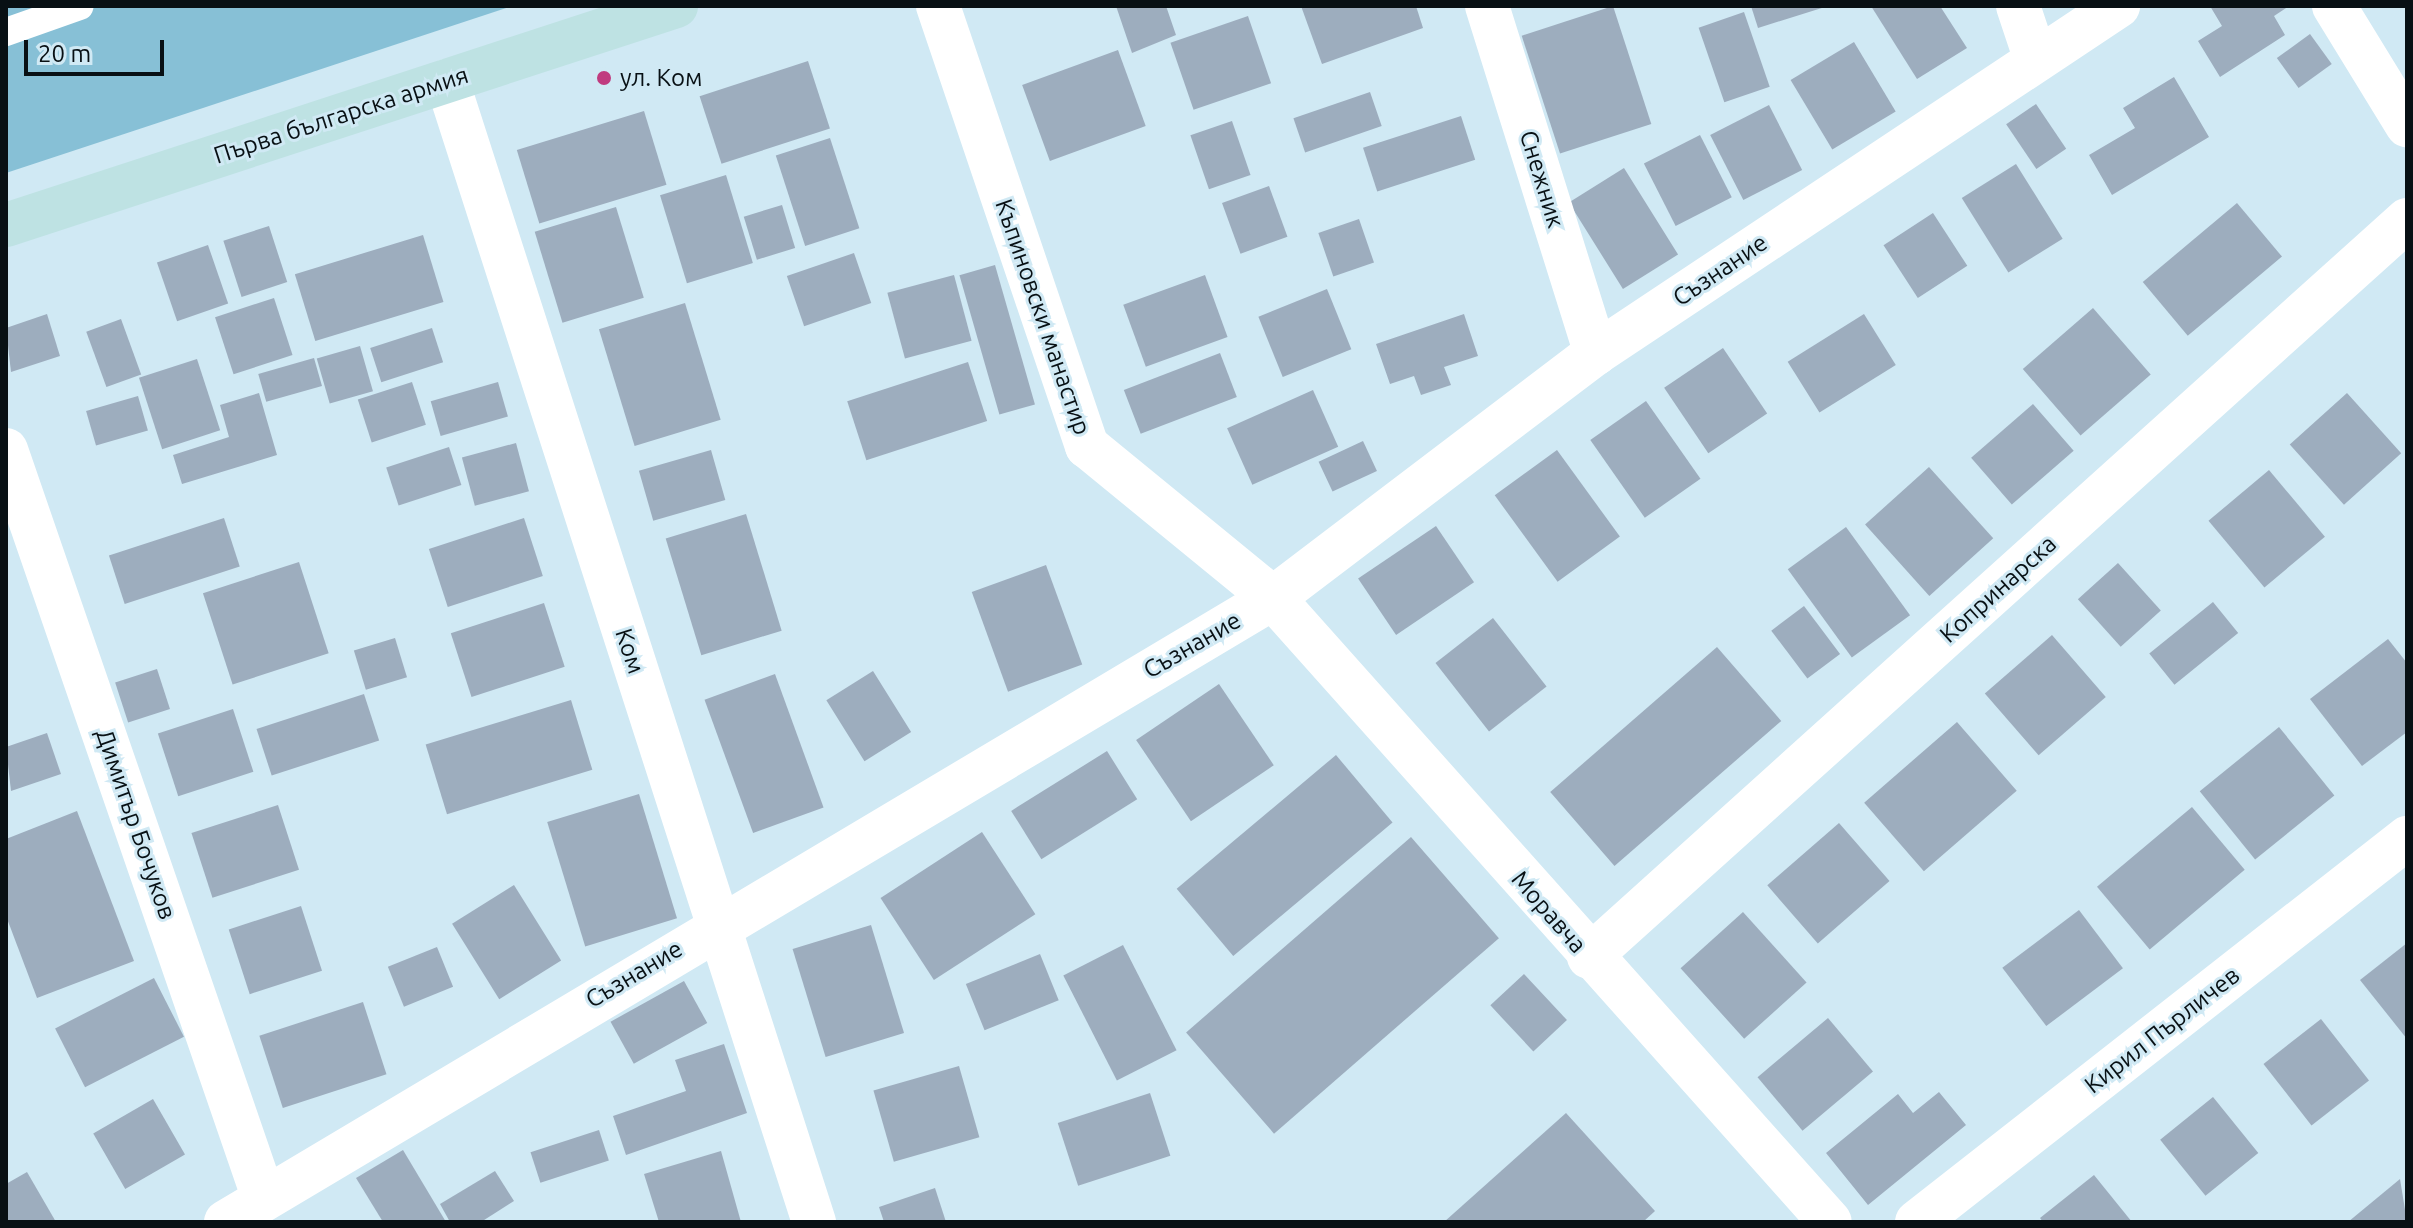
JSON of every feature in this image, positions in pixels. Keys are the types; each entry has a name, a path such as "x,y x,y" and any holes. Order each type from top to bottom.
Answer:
{"street":[{"name":"Първа българска армия","path":"6,225 676,6"},
{"name":"Къпиновски манастир","path":"938,6 1087,446 1273,598"},
{"name":"Снежник","path":"1487,6 1596,353"},
{"path":"2018,6 2036,60"},
{"name":"Съзнание","path":"226,1222 718,923 1273,598 1596,353 2118,6"},
{"path":"2334,6 2407,125"},
{"name":"Ком","path":"447,81 814,1222"},
{"name":"Копринарска","path":"1589,957 2407,220"},
{"name":"Димитър Бочуков","path":"6,450 264,1199"},
{"name":"Моравча","path":"1273,598 1589,957 1830,1222"},
{"name":"Кирил Пърличев","path":"1917,1222 2407,838"}],"lane":[{"path":"6,32 80,6"}],"shaded area":[{"path":"6,6 512,6 6,173"}],"building":[{"path":"1116,6 1166,6 1176,35 1132,53"},
{"path":"1301,6 1416,6 1423,28 1322,64"},
{"path":"1613,6 1651,124 1560,154 1522,36"},
{"path":"1751,6 1825,6 1825,7 1758,28"},
{"path":"1871,6 1940,6 1967,48 1917,79"},
{"path":"2210,6 2289,6 2274,16 2285,35 2220,77 2198,41 2222,26"},
{"path":"1744,12 1770,87 1724,102 1699,28"},
{"path":"1248,16 1271,83 1194,110 1170,43"},
{"path":"2310,34 2332,64 2299,88 2277,58"},
{"path":"1854,42 1896,111 1832,150 1791,80"},
{"path":"1118,50 1146,126 1050,161 1022,85"},
{"path":"808,61 830,129 722,164 700,96"},
{"path":"2174,77 2209,137 2112,195 2089,155 2135,128 2123,108"},
{"path":"1370,92 1382,126 1305,152 1293,118"},
{"path":"2036,104 2066,149 2036,169 2006,124"},
{"path":"1769,105 1802,170 1743,200 1710,135"},
{"path":"644,111 667,185 539,224 517,150"},
{"path":"1461,116 1475,160 1377,192 1363,148"},
{"path":"1232,121 1251,175 1209,189 1190,135"},
{"path":"1700,135 1732,197 1676,226 1644,164"},
{"path":"830,138 859,228 805,246 776,156"},
{"path":"2016,164 2063,239 2008,273 1962,198"},
{"path":"1624,168 1678,255 1623,289 1569,202"},
{"path":"726,175 753,263 687,283 660,195"},
{"path":"1269,186 1287,237 1240,254 1222,203"},
{"path":"2237,203 2282,257 2188,336 2143,282"},
{"path":"782,205 795,248 757,260 744,217"},
{"path":"616,207 644,298 562,323 535,232"},
{"path":"1933,213 1967,266 1918,298 1884,245"},
{"path":"1359,219 1374,262 1333,276 1318,233"},
{"path":"269,226 287,282 242,297 223,241"},
{"path":"423,235 443,302 315,341 295,274"},
{"path":"208,245 228,304 177,321 157,263"},
{"path":"854,253 871,303 804,326 787,276"},
{"path":"995,265 1035,404 999,415 959,275"},
{"path":"954,275 972,341 905,359 887,293"},
{"path":"1205,275 1228,337 1146,367 1123,305"},
{"path":"1327,289 1351,349 1283,377 1258,317"},
{"path":"274,298 293,355 234,374 215,317"},
{"path":"685,303 721,420 635,446 599,329"},
{"path":"2093,308 2151,374 2081,435 2023,369"},
{"path":"47,314 60,356 11,372 6,328"},
{"path":"1464,314 1478,356 1444,367 1451,385 1421,395 1414,376 1390,384 1376,344"},
{"path":"1864,314 1896,365 1819,413 1788,362"},
{"path":"121,319 141,374 106,387 86,332"},
{"path":"432,328 443,362 381,382 370,348"},
{"path":"360,346 373,391 330,404 317,358"},
{"path":"1723,348 1767,413 1708,453 1664,388"},
{"path":"1220,353 1237,397 1141,434 1124,390"},
{"path":"314,358 322,386 266,402 258,374"},
{"path":"197,359 220,430 162,449 139,378"},
{"path":"968,362 987,421 866,460 847,401"},
{"path":"412,382 426,425 372,442 358,400"},
{"path":"498,382 508,417 441,436 431,401"},
{"path":"1313,390 1338,447 1252,485 1227,428"},
{"path":"259,393 277,455 182,484 173,455 229,437 220,405"},
{"path":"2347,393 2401,453 2344,505 2290,445"},
{"path":"138,396 148,431 96,445 86,411"},
{"path":"1646,401 1700,479 1645,518 1590,440"},
{"path":"2033,404 2074,451 2012,505 1971,458"},
{"path":"1363,441 1377,471 1333,492 1319,462"},
{"path":"516,443 529,491 475,506 462,457"},
{"path":"449,447 461,485 399,505 386,467"},
{"path":"711,450 725,500 653,521 639,471"},
{"path":"1557,450 1620,537 1558,582 1495,495"},
{"path":"1929,467 1993,538 1929,596 1865,525"},
{"path":"2269,470 2325,537 2264,587 2208,521"},
{"path":"746,514 782,631 701,655 666,539"},
{"path":"224,518 240,567 125,604 109,555"},
{"path":"524,518 543,576 448,607 429,549"},
{"path":"1436,526 1474,582 1396,635 1358,579"},
{"path":"1846,527 1910,615 1852,658 1788,569"},
{"path":"299,562 329,653 233,685 203,593"},
{"path":"2118,563 2161,611 2121,647 2078,599"},
{"path":"1046,565 1082,665 1008,692 972,592"},
{"path":"2213,602 2238,633 2174,685 2149,654"},
{"path":"544,603 565,667 472,697 451,633"},
{"path":"1804,606 1840,654 1807,679 1771,631"},
{"path":"1493,618 1547,687 1489,732 1435,663"},
{"path":"2052,635 2106,697 2039,755 1985,693"},
{"path":"395,638 407,677 366,690 354,651"},
{"path":"2388,639 2407,663 2407,732 2362,766 2310,699"},
{"path":"1717,647 1781,721 1615,866 1550,792"},
{"path":"157,669 170,709 128,723 115,683"},
{"path":"873,671 911,732 865,761 826,700"},
{"path":"775,674 824,807 753,833 705,700"},
{"path":"1219,684 1274,765 1191,821 1136,740"},
{"path":"364,694 379,741 272,776 257,729"},
{"path":"571,700 592,770 447,814 426,744"},
{"path":"233,709 253,772 178,796 158,733"},
{"path":"1957,722 2017,791 1924,871 1864,803"},
{"path":"2279,727 2334,795 2255,860 2200,791"},
{"path":"47,733 61,774 11,791 6,747"},
{"path":"1107,751 1137,799 1041,859 1011,811"},
{"path":"1336,755 1393,822 1233,956 1177,889"},
{"path":"639,794 677,918 585,946 547,822"},
{"path":"278,805 299,870 212,898 191,833"},
{"path":"2192,807 2245,870 2150,950 2097,887"},
{"path":"77,811 134,961 37,998 6,916 6,839"},
{"path":"1839,823 1890,881 1818,943 1767,885"},
{"path":"982,832 1035,914 934,980 881,898"},
{"path":"1411,837 1499,938 1274,1134 1186,1033"},
{"path":"514,885 561,960 499,999 452,924"},
{"path":"301,906 322,971 250,994 229,929"},
{"path":"2079,910 2123,968 2046,1026 2002,968"},
{"path":"1743,912 1807,983 1744,1039 1681,968"},
{"path":"871,925 904,1033 826,1057 793,949"},
{"path":"2407,943 2407,1039 2360,980"},
{"path":"1123,945 1177,1050 1117,1081 1063,975"},
{"path":"437,947 453,987 404,1007 388,967"},
{"path":"1040,954 1059,1000 985,1030 966,984"},
{"path":"1524,974 1567,1020 1533,1051 1490,1005"},
{"path":"154,978 184,1037 85,1087 55,1028"},
{"path":"684,981 707,1023 634,1064 611,1022"},
{"path":"363,1002 386,1074 283,1108 259,1036"},
{"path":"1828,1018 1873,1072 1803,1131 1758,1077"},
{"path":"2321,1019 2369,1080 2311,1125 2263,1064"},
{"path":"724,1044 747,1113 626,1155 613,1116 686,1091 675,1060"},
{"path":"959,1066 979,1137 894,1162 873,1091"},
{"path":"1939,1092 1966,1125 1868,1205 1826,1153 1898,1094 1913,1113"},
{"path":"1150,1093 1170,1156 1078,1186 1058,1123"},
{"path":"2213,1097 2258,1153 2205,1196 2160,1140"},
{"path":"153,1099 185,1154 125,1189 93,1134"},
{"path":"1566,1113 1655,1211 1643,1222 1444,1222"},
{"path":"599,1130 609,1160 540,1183 531,1152"},
{"path":"403,1150 446,1222 383,1222 356,1178"},
{"path":"721,1151 741,1222 659,1222 644,1174"},
{"path":"495,1171 514,1201 481,1222 450,1222 440,1204"},
{"path":"27,1172 56,1222 6,1222 6,1184"},
{"path":"2094,1175 2132,1222 2043,1222 2040,1218"},
{"path":"2400,1179 2407,1222 2348,1222"},
{"path":"935,1188 946,1222 884,1222 879,1207"}],"place":[{"name":"ул. Ком","path":"604,78"}]}
